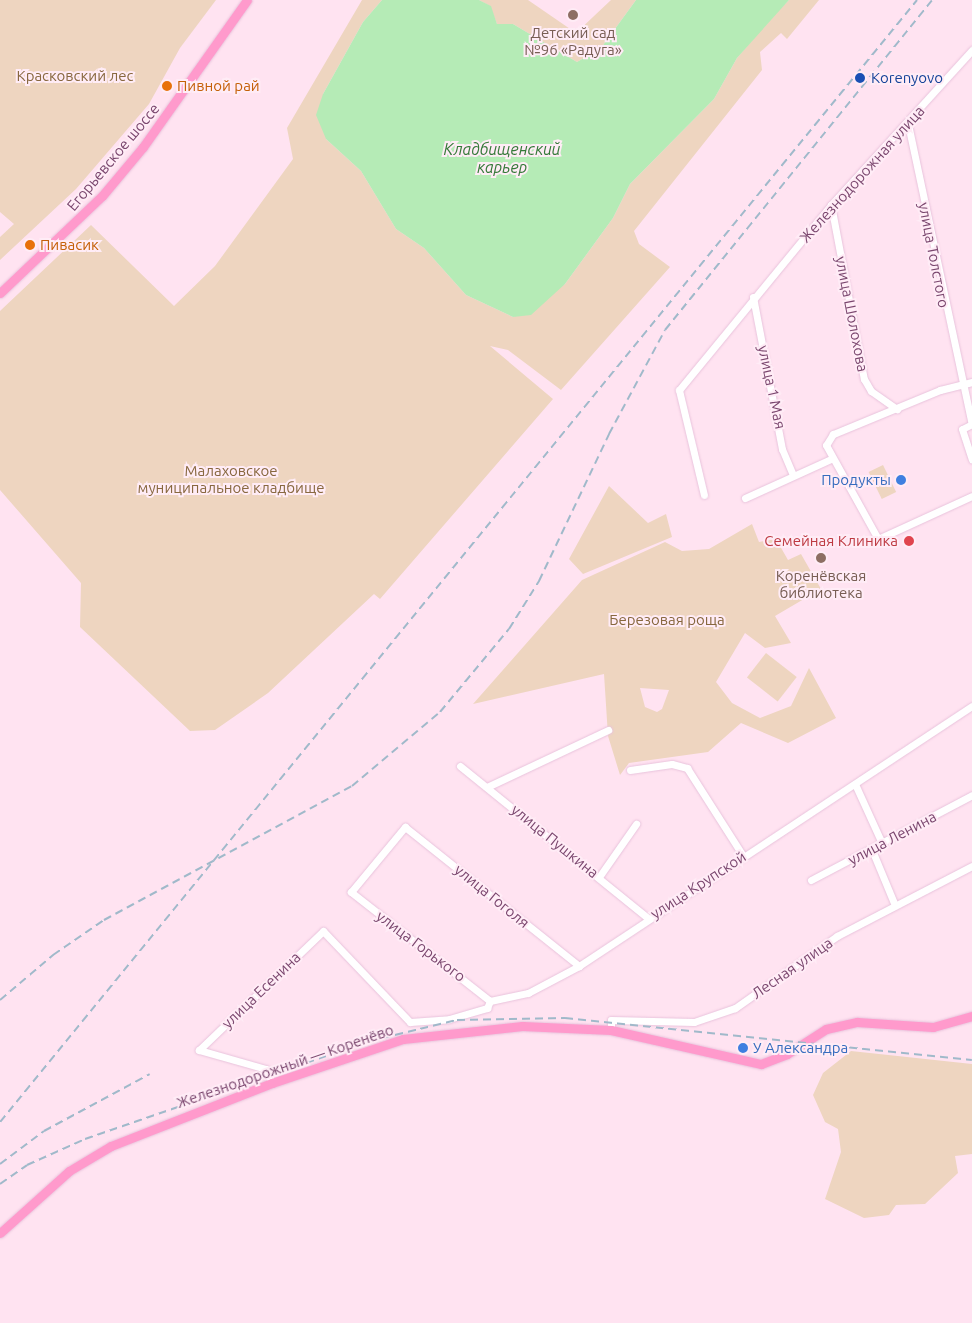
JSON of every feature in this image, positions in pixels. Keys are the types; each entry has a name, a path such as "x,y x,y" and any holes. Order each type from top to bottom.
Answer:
{"main road":[{"name":"Егорьевское шоссе","path":"0,293 84,214 143,147 247,0"},
{"name":"Железнодорожный — Коренёво","path":"0,1233 69,1170 111,1146 272,1082 386,1043 467,1029 522,1026 611,1030 761,1064 787,1054 812,1036 857,1022 933,1027 972,1016"}],"street":[{"name":"Железнодорожная улица","path":"704,495 679,390 753,297 831,205 908,124 972,50"},
{"name":"улица Толстого","path":"908,124 961,386 972,424 962,429 972,459"},
{"name":"улица Шолохова","path":"831,205 864,379 871,391 897,409"},
{"name":"улица 1 Мая","path":"753,297 782,449 793,475"},
{"path":"972,382 833,434 826,445 831,459 878,539 972,496"},
{"path":"745,498 831,459"},
{"name":"улица Крупской","path":"410,1022 448,1020 487,1008 490,1001 528,993 579,966 648,918 972,706"},
{"path":"487,787 608,730"},
{"path":"630,770 672,764 686,768 743,856"},
{"name":"улица Пушкина","path":"460,766 648,918"},
{"path":"855,784 881,841"},
{"name":"улица Ленина","path":"811,880 872,850 881,841 972,795"},
{"path":"598,876 636,824"},
{"name":"улица Горького","path":"405,827 351,892 490,1001"},
{"name":"улица Гоголя","path":"405,827 579,966"},
{"path":"872,850 894,903"},
{"name":"Лесная улица","path":"611,1030 611,1020 694,1022 735,1008 817,949 894,903 972,866"},
{"name":"улица Есенина","path":"272,1082 266,1069 199,1050 323,931 410,1022"}],"green space":[{"name":"Красковский лес","path":"0,0 216,0 180,48 149,104 76,189 0,260 0,237 14,224 0,212"},
{"name":"Малаховское муниципальное кладбище","path":"362,0 382,0 363,22 323,94 326,139 361,171 396,229 424,248 466,295 513,317 565,284 613,218 630,184 714,99 737,58 776,13 789,0 819,0 787,39 781,33 760,52 762,70 634,231 639,244 670,267 561,390 508,350 490,346 553,399 380,599 374,594 268,693 215,730 190,731 80,627 81,583 0,490 0,311 91,225 174,306 215,266 293,159 287,128"},
{"path":"479,0 528,0 576,33 611,0 636,0 601,48 577,62 513,24 497,24 490,6"},
{"path":"883,465 896,492 882,499 869,472"},
{"path":"609,486 648,523 666,514 672,537 583,574 569,559"},
{"name":"Березовая роща","path":"752,524 759,542 776,539 788,560 801,554 821,589 775,616 791,643 765,648 745,633 716,682 732,703 760,718 791,706 809,668 836,718 788,743 741,723 708,752 629,763 620,775 608,736 604,674 473,704 582,580 665,542 682,551 709,549","holes":["640,688 669,690 662,709 657,712 645,707"]},
{"path":"766,653 797,677 778,701 747,677"},
{"path":"851,1051 972,1064 972,1154 955,1156 958,1173 925,1204 896,1205 889,1215 864,1218 825,1199 841,1152 838,1129 825,1122 813,1095 823,1073"}],"water":[{"name":"Кладбищенский карьер","path":"382,0 479,0 491,6 497,24 513,24 577,62 601,48 636,0 789,0 737,58 714,99 630,184 613,218 565,284 531,315 513,317 466,295 424,248 396,229 361,171 326,139 316,115 323,94 363,22"}],"railway":[{"path":"0,1122 917,0"},
{"path":"0,1000 53,955 104,920 352,786 440,712 509,629 539,581 609,434 665,330 932,0"},
{"path":"0,1184 27,1165 85,1139 370,1041 457,1020 565,1018 972,1060"},
{"path":"0,1164 44,1131 150,1074"}],"place":[{"name":"Детский сад №96 «Радуга»","path":"573,15"},
{"name":"Korenyovo","path":"860,78"},
{"name":"Пивной рай","path":"167,86"},
{"name":"Пивасик","path":"30,245"},
{"name":"Продукты","path":"901,480"},
{"name":"Семейная Клиника","path":"909,541"},
{"name":"Коренёвская библиотека","path":"821,558"},
{"name":"У Александра","path":"743,1048"}]}
